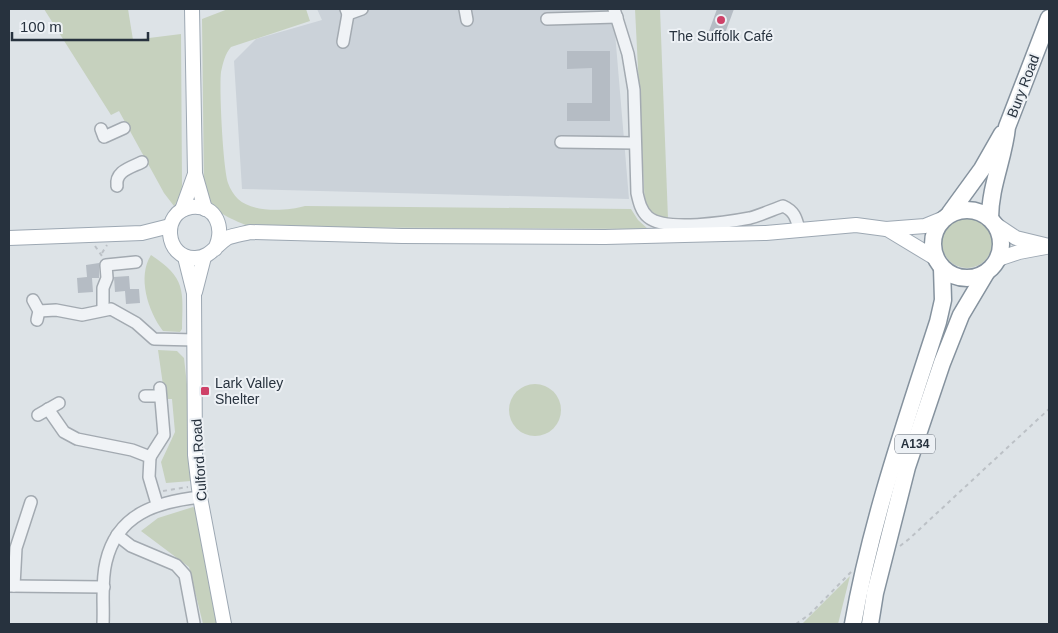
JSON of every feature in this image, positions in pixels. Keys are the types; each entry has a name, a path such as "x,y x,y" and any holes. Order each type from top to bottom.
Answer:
{"highway":[{"name":"Bury Road","path":"946,216 1007,126 1049,18"},
{"name":"Bury Road","path":"992,221 993,182 1006,142 1007,126"},
{"path":"970,209 992,221 1000,235 1001,248 998,259 986,273 975,277 963,278 952,275 939,263 932,245 934,231 946,216 970,209"},
{"name":"A134","path":"853,624 858,594 893,461 938,322 943,300 939,263"},
{"name":"A134","path":"870,624 908,467 942,363 961,315 986,273"}],"main road":[{"path":"193,9 195,174 205,209 218,221 250,232"},
{"path":"182,210 195,174"},
{"path":"173,246 169,233 170,226 176,215 190,207 205,209"},
{"path":"142,233 173,246 185,256 195,258 210,253 228,238 250,232 402,236 605,237 766,233 856,225 886,229 924,226 946,216"},
{"path":"210,253 220,240 221,231 218,221"},
{"path":"992,221 1016,238 1049,246"},
{"path":"9,238 142,233 170,226"},
{"path":"886,229 939,263"},
{"path":"998,259 1019,252 1049,246"},
{"name":"Culford Road","path":"194,293 210,253"},
{"name":"Culford Road","path":"185,256 194,293 195,455 200,497 224,624"}],"street":[{"path":"343,42 347,11 362,9"},
{"path":"547,20 616,13 628,54 634,90 637,193 640,205 648,217 657,222 678,225 751,218 783,206 790,210 796,218 799,229"},
{"path":"101,129 104,137 109,137 124,128"},
{"path":"561,142 635,143"},
{"path":"117,186 116,178 118,174 142,162"},
{"path":"103,309 106,265 136,262"},
{"path":"37,310 56,310 82,315 103,309 121,313 154,339 195,340"},
{"path":"145,396 160,392 164,435 150,456 148,477 157,504"},
{"path":"58,403 43,412 64,432 77,440 124,448 150,456"},
{"path":"103,624 105,564 117,535 136,516 157,504 200,497"},
{"path":"31,509 16,548 11,586 104,586"},
{"path":"117,535 131,546 176,565 185,575 194,623"}],"path":[{"path":"102,253 110,241"},
{"path":"92,242 102,253 106,265"},
{"path":"885,556 909,540 1049,409"},
{"path":"153,492 188,487"},
{"path":"796,624 810,614 842,578"}],"shaded area":[{"path":"317,9 613,9 629,199 242,189 234,61 256,39 322,20"}],"green space":[{"path":"44,9 128,9 133,40 181,34 182,185 181,196 174,206 164,193 119,111 111,115"},
{"path":"228,9 306,9 310,21 231,47 224,59 221,72 221,94 226,175 232,192 244,204 270,210 305,206 631,209 638,220 648,229 250,227 222,214 212,204 204,189 202,19"},
{"path":"635,9 660,9 668,219 657,218 645,208"},
{"path":"962,218 972,218 985,225 992,238 992,248 985,261 972,268 962,268 953,264 946,257 942,248 942,238 946,229 953,222"},
{"path":"151,255 171,271 180,286 182,295 182,329 180,332 163,331 149,304 146,294 145,273"},
{"path":"158,350 177,351 184,358 189,403 191,481 166,483 161,462 175,432 172,399 165,399"},
{"path":"535,384 545,386 553,392 559,400 561,410 559,420 553,428 545,434 535,436 525,434 517,428 511,420 509,410 511,400 517,392 525,386"},
{"path":"193,507 199,511 221,624 203,624 189,567 141,531 158,518"},
{"path":"850,576 838,624 802,624"}],"building":[{"name":"The Suffolk Café","path":"717,9 734,9 724,36 709,31"},
{"path":"567,51 610,51 610,121 567,121 567,103 592,103 592,68 567,69"},
{"path":"99,263 99,278 92,278 93,292 78,293 77,278 87,277 86,265"},
{"path":"129,276 130,289 139,289 140,303 126,304 125,291 115,292 114,277"}],"place":[{"name":"The Suffolk Café","path":"721,20"},
{"name":"Lark Valley Shelter","path":"205,391"}]}
